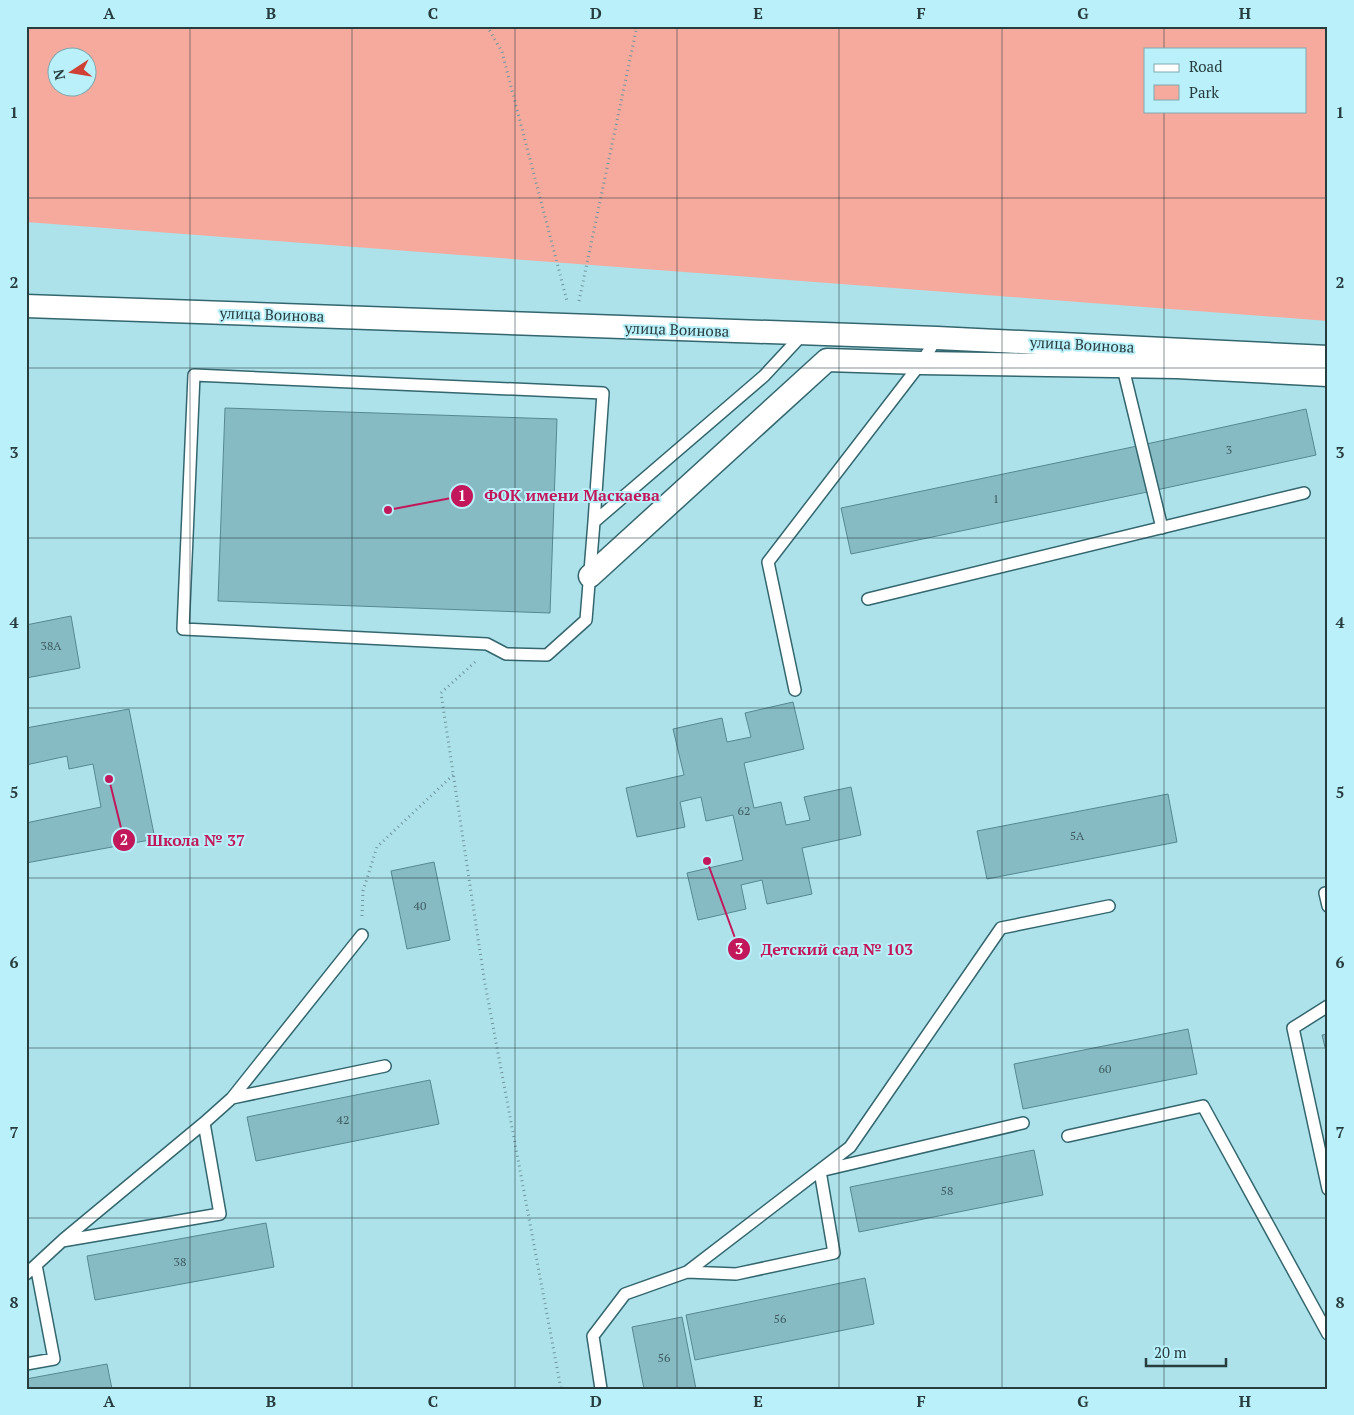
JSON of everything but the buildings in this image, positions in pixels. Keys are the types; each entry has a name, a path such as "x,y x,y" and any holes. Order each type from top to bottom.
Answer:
{"street":[{"name":"улица Воинова","path":"26,306 937,338 1120,356 1328,356"},
{"path":"590,576 827,360 921,363 1120,356 1177,366 1328,374"}],"lane":[{"path":"594,522 764,376 803,334"},
{"path":"795,690 768,562 921,363 937,338"},
{"path":"1120,356 1162,528"},
{"path":"194,376 603,393 594,522 586,620 547,655 506,654 487,644 183,630 194,376"},
{"path":"868,599 1304,493"},
{"path":"1325,893 1328,906"},
{"path":"601,1389 592,1336 625,1294 687,1272 850,1147 1001,928 1109,906"},
{"path":"26,1274 62,1241 232,1098 362,935"},
{"path":"1328,1006 1293,1028 1328,1189"},
{"path":"232,1098 385,1066"},
{"path":"1068,1136 1203,1106 1328,1334"},
{"path":"62,1241 220,1214 204,1122"},
{"path":"820,1171 1024,1123"},
{"path":"687,1272 736,1274 834,1253 820,1171"},
{"path":"26,1364 54,1359 36,1265"}],"path":[{"path":"487,26 502,52 573,326"},
{"path":"573,326 637,26"},
{"path":"492,646 441,693 484,978 561,1389"},
{"path":"362,935 363,891 377,847 454,775"}],"green space":[{"path":"26,26 1328,26 1328,321 26,222"}],"place":[{"name":"ФОК имени Маскаева","path":"388,510"},
{"name":"Школа № 37","path":"109,779"},
{"name":"Детский сад № 103","path":"707,861"}]}
